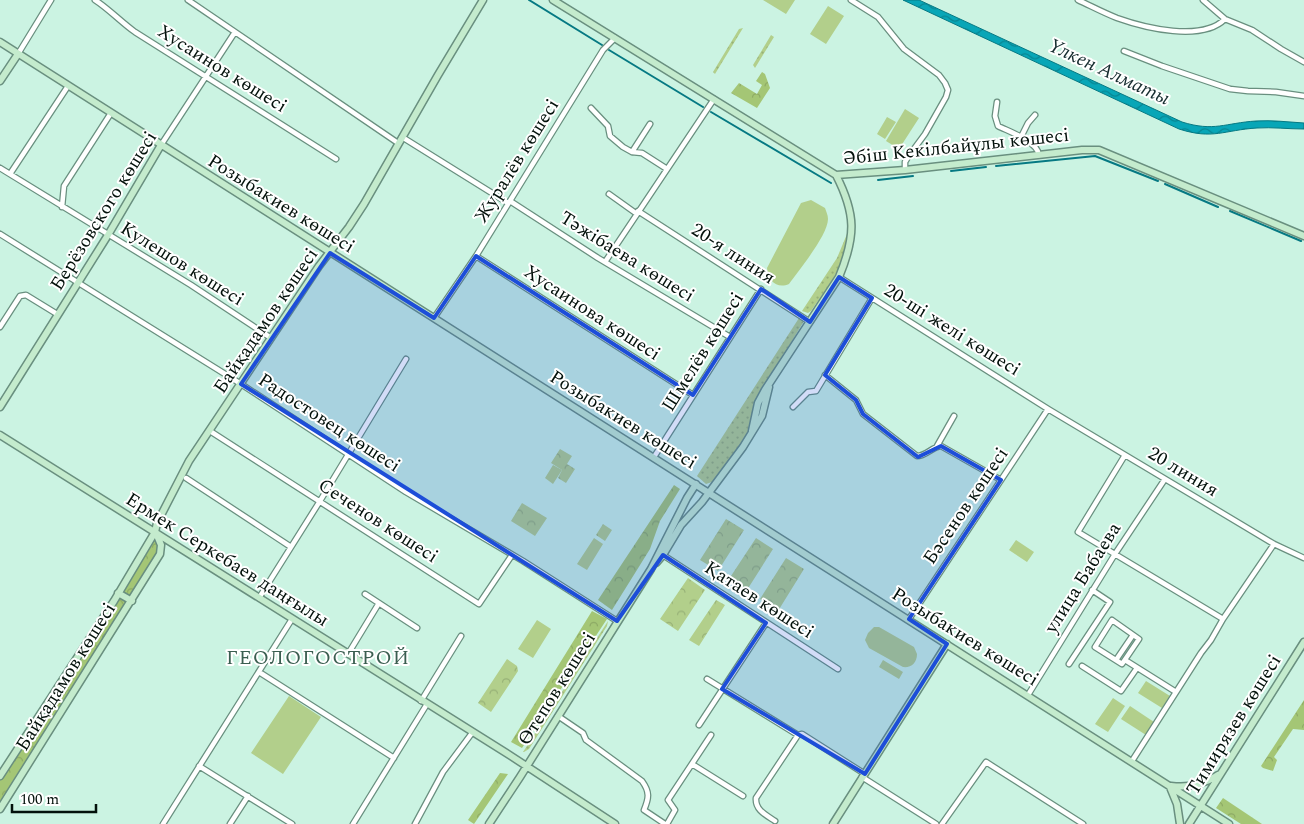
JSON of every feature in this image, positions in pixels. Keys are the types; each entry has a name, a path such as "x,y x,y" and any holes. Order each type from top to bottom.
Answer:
{"street":[{"path":"0,81 52,0"},
{"name":"Хусаинов көшесі","path":"94,0 104,6 128,27 336,159"},
{"name":"Тәжібаева көшесі","path":"188,0 400,140 509,202 730,337"},
{"name":"Байқадамов көшесі","path":"0,776 155,532 157,523 184,470 364,204 483,0"},
{"name":"Әбіш Кекілбайұлы көшесі","path":"553,0 836,175 905,170 1082,150 1099,150 1304,236"},
{"path":"851,0 878,17 904,49 939,75 948,90 925,134 905,162 905,170"},
{"path":"1078,0 1117,18 1170,30 1199,31 1210,28 1225,19"},
{"path":"1203,0 1225,19 1252,30 1304,62"},
{"name":"Берёзовского көшесі","path":"0,406 108,235 161,145 235,32"},
{"name":"Журалёв көшесі","path":"434,318 476,256 603,50 615,38"},
{"name":"Розыбакиев көшесі","path":"0,42 1229,824"},
{"path":"1124,50 1170,69 1230,88 1304,96"},
{"path":"10,174 68,86"},
{"path":"605,262 714,99"},
{"path":"996,102 995,116 998,126 1021,137 1037,148 1039,155"},
{"path":"591,108 608,126 610,136 623,148 632,152 642,153 667,169"},
{"path":"62,207 64,186 111,113"},
{"path":"1021,137 1028,123 1035,115"},
{"path":"632,152 650,124"},
{"name":"Кулешов көшесі","path":"0,168 191,285 272,338"},
{"name":"Өтепов көшесі","path":"489,824 651,569 663,555 685,520 743,448 762,416 772,381 839,277 849,247 852,218 848,202 836,175"},
{"name":"20-я линия","path":"609,194 761,289 810,322"},
{"name":"Радостовец көшесі","path":"0,234 241,384 406,492 491,540 617,621"},
{"name":"Хусаинова көшесі","path":"476,256 693,395"},
{"name":"20-ші желі көшесі","path":"839,277 1048,409"},
{"name":"Шмелёв көшесі","path":"654,457 761,289"},
{"path":"0,327 20,296 23,295 57,314"},
{"path":"793,408 808,392 816,391 872,298"},
{"path":"259,598 406,359"},
{"path":"825,375 856,400 862,414 917,456 924,455 938,446 954,416"},
{"name":"20 линия","path":"1048,409 1274,544 1304,558"},
{"name":"Бәсенов көшесі","path":"909,619 1048,409"},
{"name":"Сеченов көшесі","path":"210,432 479,604 512,555"},
{"name":"Ермек Серкебаев даңғылы","path":"0,434 615,824"},
{"path":"938,446 946,447 1001,480"},
{"path":"1125,455 1078,532 1223,619"},
{"path":"186,478 291,547"},
{"name":"улица Бабаева","path":"1028,695 1092,590 1165,479"},
{"name":"Өтепов көшесі","path":"651,569 696,484"},
{"name":"Байқадамов көшесі","path":"0,810 160,554 161,545 155,532"},
{"path":"1132,761 1223,619 1274,544"},
{"name":"Қатаев көшесі","path":"663,555 838,669"},
{"path":"1068,664 1110,602 1092,590"},
{"path":"118,593 132,600"},
{"path":"365,594 417,628"},
{"path":"348,654 379,603"},
{"path":"163,824 292,619"},
{"path":"1112,620 1133,635 1139,639 1122,664 1095,646 1112,620"},
{"path":"698,725 766,623"},
{"path":"1116,660 1133,635"},
{"path":"354,824 394,758 461,636"},
{"name":"Тимирязев көшесі","path":"1189,824 1304,642"},
{"path":"833,824 947,644"},
{"path":"1125,660 1176,692"},
{"path":"1082,666 1121,691 1137,668"},
{"path":"259,672 394,758"},
{"path":"707,679 798,735 802,734 936,824"},
{"path":"558,716 583,733 586,740 642,781 648,790 648,800 644,810 666,824 675,810 668,800 711,735"},
{"path":"415,824 443,772 472,732"},
{"path":"775,821 762,813 755,804 756,798 798,735"},
{"path":"942,824 986,762 1083,824"},
{"path":"692,764 743,796"},
{"path":"199,766 292,824"},
{"path":"1180,824 1177,804 1170,786 1183,787 1200,784 1221,773"},
{"path":"230,824 248,796"}],"highlighted area":[{"path":"330,253 434,318 476,256 693,395 761,289 810,322 839,277 872,298 825,375 856,400 863,414 918,457 941,446 1001,480 909,619 947,644 865,774 722,689 766,623 663,555 617,621 241,384"}],"green space":[{"path":"763,0 795,0 786,14"},
{"path":"828,6 844,16 826,44 810,34"},
{"path":"743,28 715,74 713,72 739,29"},
{"path":"771,35 774,37 755,68 753,65"},
{"path":"762,72 765,74 770,88 757,108 731,93 739,83 757,94 762,85 756,81"},
{"path":"905,109 919,118 899,149 886,141"},
{"path":"887,117 896,122 885,139 877,134"},
{"path":"811,200 825,208 828,218 827,226 812,252 789,284 777,285 769,277 767,268 801,203"},
{"path":"847,234 840,266 830,284 811,311 808,313 802,311 837,258"},
{"path":"799,318 802,318 804,321 757,399 748,433 720,473 712,482 706,484 697,476"},
{"path":"560,449 572,456 567,464 575,469 566,483 558,478 562,470 551,463"},
{"path":"553,465 562,470 553,484 545,478"},
{"path":"674,485 680,489 660,521 650,549 612,610 598,600"},
{"path":"522,503 547,518 535,536 511,521"},
{"path":"726,519 744,530 718,571 700,560"},
{"path":"603,524 612,530 605,541 596,535"},
{"path":"155,535 160,549 0,803 0,778"},
{"path":"594,538 603,544 587,570 577,564"},
{"path":"756,538 773,549 747,590 729,579"},
{"path":"1016,540 1034,552 1027,562 1009,550"},
{"path":"786,558 804,569 778,611 760,599"},
{"path":"688,578 705,590 678,631 660,619"},
{"path":"716,600 725,605 699,646 689,640"},
{"path":"592,611 607,619 522,748 511,742"},
{"path":"537,620 551,629 533,658 518,649"},
{"path":"608,621 607,626 529,749 523,752"},
{"path":"874,627 879,627 914,647 917,654 913,664 909,667 903,667 869,648 865,640 868,633"},
{"path":"507,659 517,666 518,671 491,712 478,703"},
{"path":"883,660 903,672 899,679 879,667"},
{"path":"1146,681 1170,696 1162,708 1138,693"},
{"path":"289,696 321,717 283,774 251,753"},
{"path":"1113,698 1125,706 1108,732 1095,724"},
{"path":"1304,700 1304,730 1293,729 1274,757 1277,760 1273,771 1263,768 1261,766"},
{"path":"1130,706 1154,722 1146,735 1121,719"},
{"path":"500,773 508,774 474,824 468,820"},
{"path":"1223,798 1262,824 1241,824 1216,808"}],"water":[{"path":"903,0 919,0 1182,122 1211,127 1256,121 1280,121 1304,123 1304,129 1257,128 1201,134 1179,129"}],"waterway":[{"path":"529,0 602,45"},
{"path":"609,50 703,107"},
{"path":"711,112 831,183"},
{"path":"996,166 1095,156 1158,181"},
{"path":"951,171 986,167"},
{"path":"878,180 913,176"},
{"path":"1165,184 1218,207"},
{"path":"1230,211 1301,241"}],"district":[{"name":"ГЕОЛОГОСТРОЙ","path":"318,658"}],"water label":[{"name":"Үлкен Алматы","path":"1109,72"}]}
